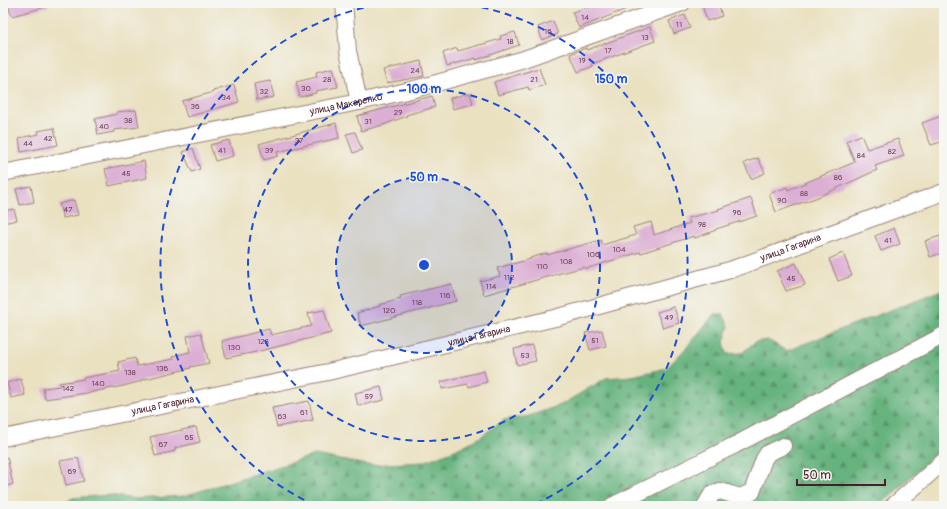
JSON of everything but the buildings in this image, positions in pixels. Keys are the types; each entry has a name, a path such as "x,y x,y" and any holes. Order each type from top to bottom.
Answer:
{"street":[{"path":"344,3 348,51 359,102"},
{"name":"улица Макаренко","path":"3,173 359,102 411,90 521,60 682,3"},
{"name":"улица Гагарина","path":"3,438 328,372 555,318 730,270 944,192"},
{"path":"612,506 735,445 944,335"},
{"path":"705,506 712,494 720,491 740,497 752,492 764,459 768,453 783,446"},
{"path":"893,506 944,461"}],"shaded area":[{"path":"944,477 944,497 936,484"}],"green space":[{"path":"944,289 944,446 885,501 877,506 60,506 73,498 109,495 135,499 184,496 315,455 368,465 423,462 455,450 479,438 504,420 529,416 561,405 606,378 632,376 667,368 690,344 714,314 723,314 729,326 724,342 727,354 742,353 755,342 768,340 786,351"}]}
